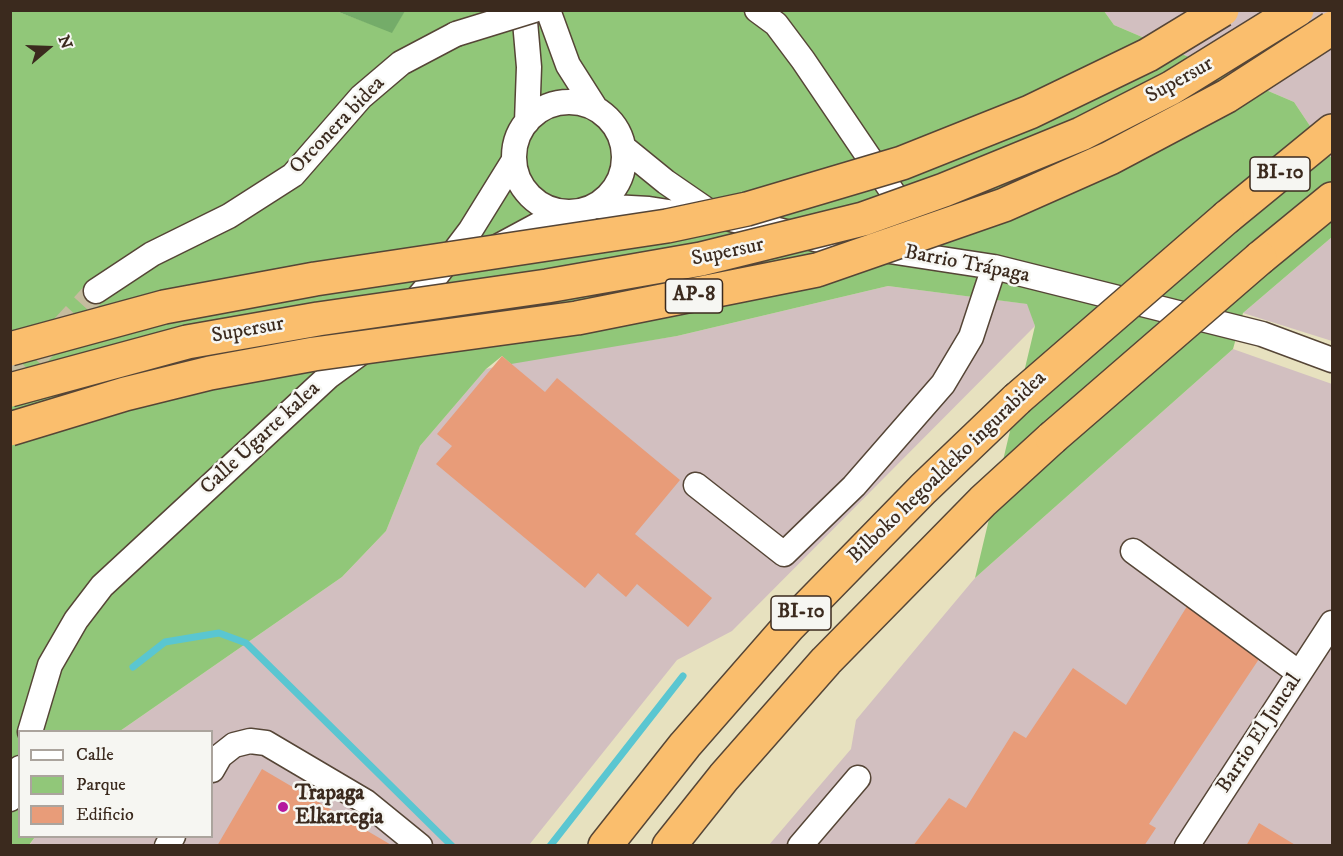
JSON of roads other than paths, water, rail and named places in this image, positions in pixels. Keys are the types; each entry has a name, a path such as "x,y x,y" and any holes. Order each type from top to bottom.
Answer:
{"highway":[{"name":"Supersur","path":"10,349 164,306 315,279 667,226 747,209 902,164 1030,112 1148,55 1222,10"},
{"name":"Supersur","path":"10,390 187,342 318,319 548,286 701,259 863,219 944,190 1081,134 1172,88 1297,10"},
{"name":"AP-8","path":"10,429 124,394 210,373 314,354 577,318 817,270 1004,206 1110,158 1227,96 1332,28"},
{"name":"Bilboko hegoaldeko ingurabidea","path":"605,846 685,745 789,626 931,480 1017,399 1332,131"},
{"name":"BI-10","path":"669,846 762,732 850,636 983,501 1052,438 1260,258 1332,199"}],"street":[{"path":"524,10 529,67 527,122"},
{"name":"Orconera bidea","path":"96,291 152,254 229,216 293,175 361,97 401,63 456,34 534,10"},
{"path":"548,10 568,65 596,109 614,125 623,147 624,165 619,182 608,196 594,207 579,212 562,212 544,206 529,195 519,179 514,160 517,140 527,122 542,110 559,103 578,103 596,109"},
{"path":"757,10 776,24 802,60 935,257"},
{"path":"623,147 714,215"},
{"name":"Calle Ugarte kalea","path":"31,730 50,665 76,620 102,586 329,376 388,333 433,280 470,231 514,160"},
{"name":"Barrio Trápaga","path":"594,207 649,208 688,215 714,215 824,241 994,267 1262,334 1332,360"},
{"path":"433,280 562,212"},
{"path":"696,485 784,554 854,486 943,384 971,337 994,267"},
{"path":"1133,551 1299,674"},
{"name":"Barrio El Juncal","path":"1187,846 1332,623"},
{"path":"213,768 220,756 234,745 250,741 266,743 366,802 420,846"},
{"path":"10,799 18,774"},
{"path":"800,846 858,778"}],"waterway":[{"path":"133,667 165,642 219,633 246,643 452,846"},
{"path":"550,846 683,676"}],"tunnel":[{"path":"10,385 96,291"}],"place":[{"name":"Trapaga Elkartegia","path":"283,807"}]}
